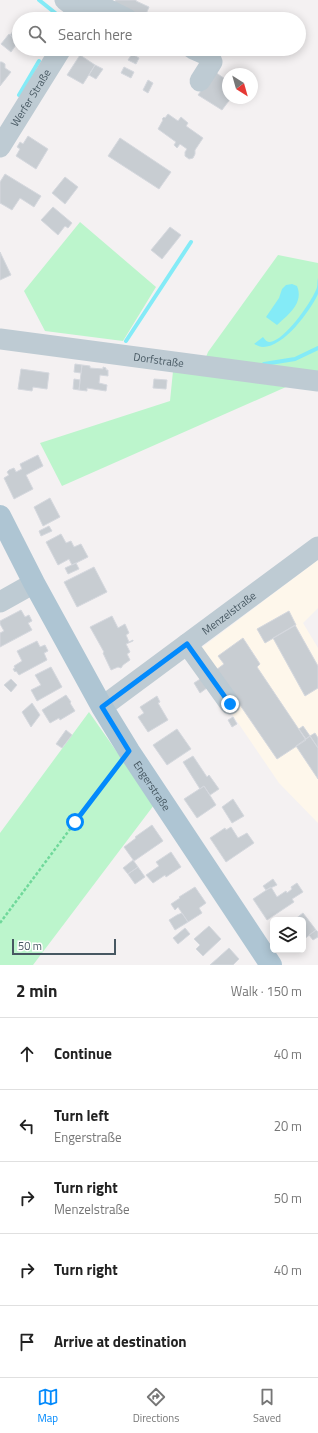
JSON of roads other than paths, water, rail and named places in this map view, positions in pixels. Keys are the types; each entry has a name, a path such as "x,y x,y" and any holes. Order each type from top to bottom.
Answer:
{"main road":[{"name":"Engerstraße","path":"0,516 34,583 102,707 129,751 271,965"}],"street":[{"path":"65,0 100,12"},
{"name":"Werfer Straße","path":"0,147 57,56"},
{"path":"200,81 212,62 209,56"},
{"name":"Dorfstraße","path":"0,339 318,381"},
{"name":"Menzelstraße","path":"102,707 318,546"},
{"path":"0,602 34,583"},
{"path":"187,644 230,704"}],"water":[{"path":"318,278 318,294 303,318 288,335 271,345 262,347 254,344 263,337 269,342 276,340 290,328 303,312 313,296 317,287"},
{"path":"292,284 297,286 299,298 294,308 277,325 266,317 279,298 282,289 286,285"}],"waterway":[{"path":"39,0 54,12"},
{"path":"19,95 39,61"},
{"path":"126,341 191,242"},
{"path":"264,364 295,359 318,348"}]}
